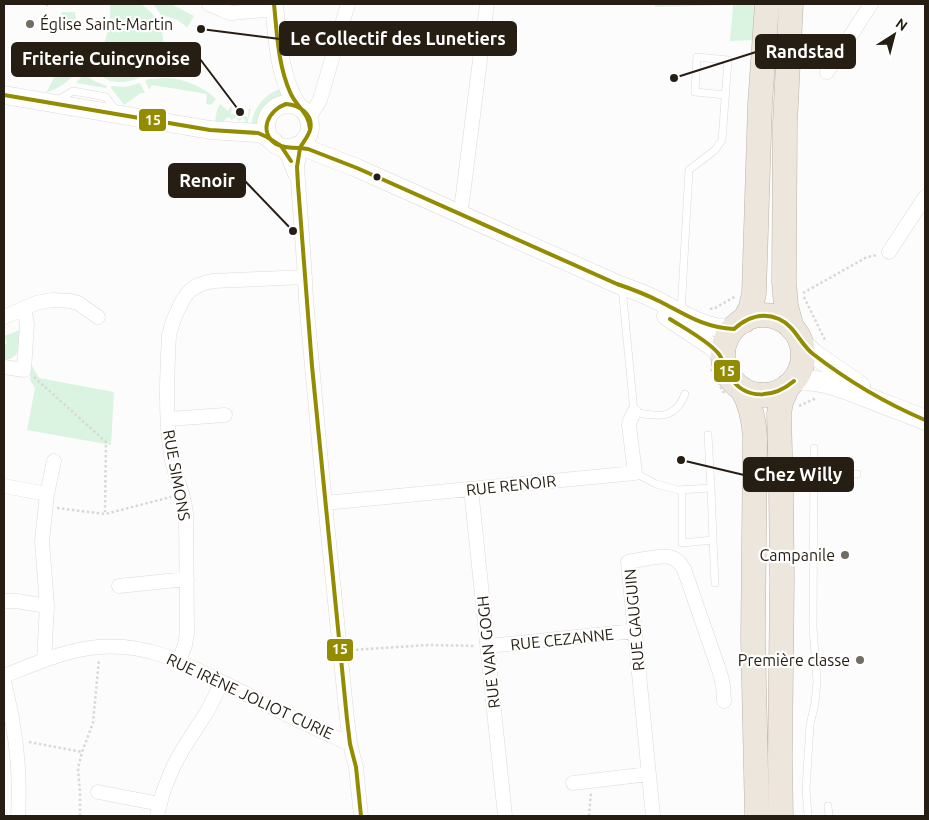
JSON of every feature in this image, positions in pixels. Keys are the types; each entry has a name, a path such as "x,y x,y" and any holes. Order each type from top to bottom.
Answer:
{"highway":[{"path":"735,395 735,384 716,363 725,344 751,307 754,293 760,104 767,4"},
{"path":"781,816 782,580 779,414 781,402 803,362 803,354 787,313 784,299 785,103 791,4"},
{"path":"739,325 756,316 769,316 782,320 796,335"},
{"path":"735,395 776,393 791,384"},
{"path":"735,395 747,397 755,438 753,638 757,816"}],"main road":[{"path":"796,335 814,354 843,375 901,410"},
{"path":"791,384 806,380 820,381 925,420"}],"street":[{"path":"209,4 230,13 274,6 278,45 284,74 292,97 306,300 325,503 350,744 356,766 361,816"},
{"path":"297,182 288,156 296,135 320,100 348,4"},
{"path":"460,214 487,4"},
{"path":"827,72 871,4"},
{"path":"4,95 214,130 264,135 296,135 316,139 323,146 357,168"},
{"path":"296,135 324,155 357,168 619,286 651,297 710,326 721,329 739,325"},
{"path":"297,182 307,164 313,158 324,155"},
{"path":"889,252 925,197"},
{"name":"RUE SIMONS","path":"178,661 185,645 187,633 186,515 172,459 166,396 169,335 172,324 186,294 199,284 213,281 305,277"},
{"path":"619,286 715,349 716,363"},
{"path":"4,317 44,301 71,301 78,303 98,317"},
{"path":"4,367 24,370 27,324 24,308"},
{"path":"634,412 629,425 635,473"},
{"path":"168,419 225,415"},
{"path":"44,660 47,606 42,529 54,461"},
{"name":"RUE RENOIR","path":"325,503 635,473"},
{"path":"4,486 46,500"},
{"name":"RUE VAN GOGH","path":"471,489 504,816"},
{"name":"RUE GAUGUIN","path":"653,816 628,562 666,556 674,558 681,564 720,674 724,701"},
{"path":"119,586 187,579"},
{"path":"4,602 16,601 47,606"},
{"name":"RUE CEZANNE","path":"488,646 635,631"},
{"name":"RUE IRÈNE JOLIOT CURIE","path":"4,676 70,652 100,647 126,647 155,652 178,661 350,744"},
{"path":"4,682 14,728 18,767 18,816"},
{"path":"98,792 158,810 166,783 177,759 208,710 222,682"},
{"path":"573,783 648,774"}],"lane":[{"path":"681,313 689,170 715,150 722,140 726,95 728,60 697,57 694,92 726,95"},
{"path":"619,286 634,412 652,416 665,415 675,409 683,400 685,394"},
{"path":"708,436 715,583"},
{"path":"808,816 806,789 810,725 816,704 817,682 813,628 814,448"},
{"path":"635,473 656,484 682,490 711,488"},
{"path":"813,474 857,474"},
{"path":"682,490 682,543 713,540"},
{"path":"828,806 829,816"}],"path":[{"path":"829,347 803,294 867,257 889,252"},
{"path":"715,308 741,294"},
{"path":"716,363 735,395"},
{"path":"24,370 38,380 106,442 106,512"},
{"path":"793,410 814,399 817,394"},
{"path":"46,500 106,514 182,494"},
{"path":"340,650 429,645 488,646"},
{"path":"80,816 78,768 82,752 94,723 100,647"},
{"path":"15,740 82,752"},
{"path":"589,816 592,781"}],"green space":[{"path":"110,4 141,4 157,20 161,28 163,38 160,57 148,72 131,81 109,81 92,67 106,37 110,21"},
{"path":"153,4 171,4 194,16 187,28 176,19 162,16"},
{"path":"655,4 759,4 756,40 730,41 733,5 655,7"},
{"path":"62,12 75,12 75,26 59,18"},
{"path":"72,44 85,51 80,65 66,82 46,93"},
{"path":"84,74 94,81 107,86 106,88 76,83"},
{"path":"165,78 179,79 192,84 205,90 216,99 211,105 206,104 207,94 152,85 149,89 145,81"},
{"path":"140,83 145,93 141,93 124,105 111,88 111,86 126,87"},
{"path":"280,89 284,90 285,97 267,107 258,126 251,125 254,113 260,103"},
{"path":"220,104 228,111 231,106 231,114 248,117 249,109 251,109 247,124 239,127 246,121 243,118 239,121 236,117 231,120 229,117 217,125 215,122"},
{"path":"22,329 17,353 14,357 4,360 4,345 7,343 4,336"},
{"path":"31,364 39,378 114,392 111,445 27,430 35,388 30,380"}],"transit line":[{"name":"15","path":"274,4 279,49 286,82 290,92 305,114 310,129"},
{"name":"15","path":"4,95 210,130 258,133 281,146 291,161"},
{"name":"15","path":"286,104 300,108 310,119 310,130 300,148 288,148 276,144 267,134 270,116 274,111 286,104"},
{"name":"15","path":"300,148 308,149 357,168 650,297 696,320 714,326 734,329"},
{"name":"15","path":"300,148 297,167 312,366 347,719 350,744 356,767 361,816"},
{"name":"15","path":"734,329 744,321 755,317 767,316 779,319 789,326 813,354 840,373 881,399 925,420"},
{"name":"15","path":"670,319 713,348 722,359 730,377 744,390 752,393 769,394 786,387 794,381"}],"place":[{"name":"Église Saint-Martin","path":"30,24"},
{"name":"Le Collectif des Lunetiers","path":"201,29"},
{"name":"Randstad","path":"674,78"},
{"name":"Friterie Cuincynoise","path":"240,112"},
{"name":"Renoir","path":"293,231"},
{"name":"Chez Willy","path":"681,460"},
{"name":"Campanile","path":"845,555"},
{"name":"Première classe","path":"860,660"}]}
